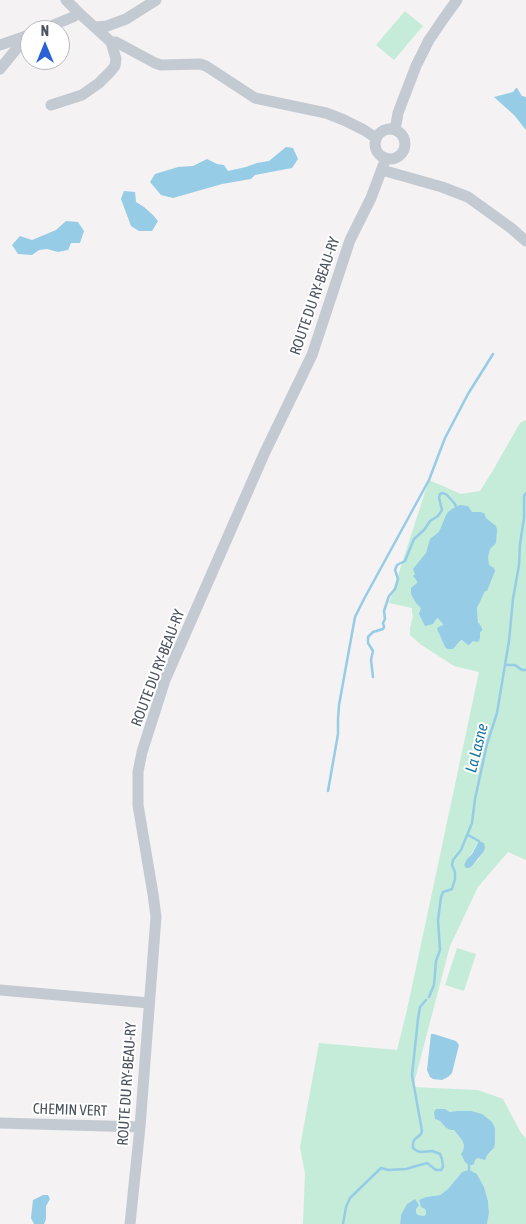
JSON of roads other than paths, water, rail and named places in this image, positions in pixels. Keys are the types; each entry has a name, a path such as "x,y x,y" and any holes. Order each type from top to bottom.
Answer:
{"street":[{"path":"52,105 82,94 98,83 115,66 116,59 111,42 66,0"},
{"path":"96,27 107,26 126,19 156,0"},
{"path":"395,130 398,113 416,66 429,40 457,0"},
{"path":"66,20 79,13"},
{"path":"0,46 20,39"},
{"path":"111,42 116,42 158,64 200,64 206,66 256,98 326,113 344,120 376,138"},
{"path":"0,68 20,45"},
{"path":"384,130 395,130 402,136 405,146 396,157 382,157 375,146 376,138 384,130"},
{"name":"ROUTE DU RY-BEAU-RY","path":"130,1224 140,1127 148,1002 156,917 138,805 138,772 142,752 165,680 265,452 312,355 350,240 371,198 386,158"},
{"path":"382,170 442,187 468,197 526,241"},
{"path":"0,990 148,1002"},
{"name":"CHEMIN VERT","path":"0,1123 140,1127"}],"water":[{"path":"516,88 522,96 526,97 526,130 514,115 494,97 513,92"},
{"path":"286,147 293,148 298,159 292,168 255,175 251,179 222,184 173,198 161,195 150,182 155,174 178,167 193,166 207,159 224,165 228,171 246,167 269,161"},
{"path":"124,191 135,192 136,202 158,221 152,231 139,231 131,226 121,199"},
{"path":"66,221 78,222 84,231 80,243 71,243 68,250 58,252 47,249 39,250 32,255 18,254 12,245 20,236 32,240 56,230"},
{"path":"460,505 468,506 472,512 484,513 486,518 496,526 496,543 490,549 488,557 489,565 495,571 487,591 485,591 477,608 478,622 482,628 479,641 473,641 468,645 462,640 453,649 448,649 445,647 437,629 443,625 442,623 437,618 433,624 425,626 419,614 421,608 411,594 411,588 417,583 413,576 415,574 413,569 426,553 430,539 439,532 447,513"},
{"path":"479,841 484,843 484,851 472,866 466,868 464,865"},
{"path":"431,1034 456,1041 459,1045 452,1073 442,1080 430,1077 427,1070"},
{"path":"436,1109 445,1109 450,1112 471,1111 482,1114 492,1122 495,1128 495,1143 494,1148 486,1159 478,1158 474,1164 469,1166 465,1162 461,1154 464,1145 462,1140 454,1130 446,1128 440,1121 435,1119 434,1112"},
{"path":"469,1170 477,1174 484,1187 489,1213 487,1224 400,1224 401,1215 407,1204 415,1199 419,1205 416,1213 424,1216 426,1211 421,1207 419,1200 440,1195 448,1189 462,1172"},
{"path":"43,1195 48,1195 50,1199 46,1206 46,1219 44,1224 34,1224 31,1218 33,1200"}],"waterway":[{"path":"328,791 338,734 339,705 355,617 429,480 445,438 468,394 493,354"},
{"name":"La Lasne","path":"429,997 434,985 436,961 440,950 438,920 441,897 443,892 452,889 455,879 452,865 453,860 461,850 472,823 475,799 487,744 497,713 509,641 524,518 524,496 526,493"},
{"path":"373,677 371,660 373,651 368,643 368,637 373,632 384,627 384,611 398,579 395,570 397,565 405,561 414,539 442,510 440,494 447,495 456,507"},
{"path":"505,665 515,665 522,670 526,670"},
{"path":"468,835 479,841"},
{"name":"La Lasne","path":"343,1224 346,1207 350,1198 381,1168 388,1170 406,1169 427,1163 436,1170 441,1170 443,1167 440,1154 432,1151 421,1152 413,1148 414,1140 422,1131 412,1075 420,1007 426,1000"}]}
